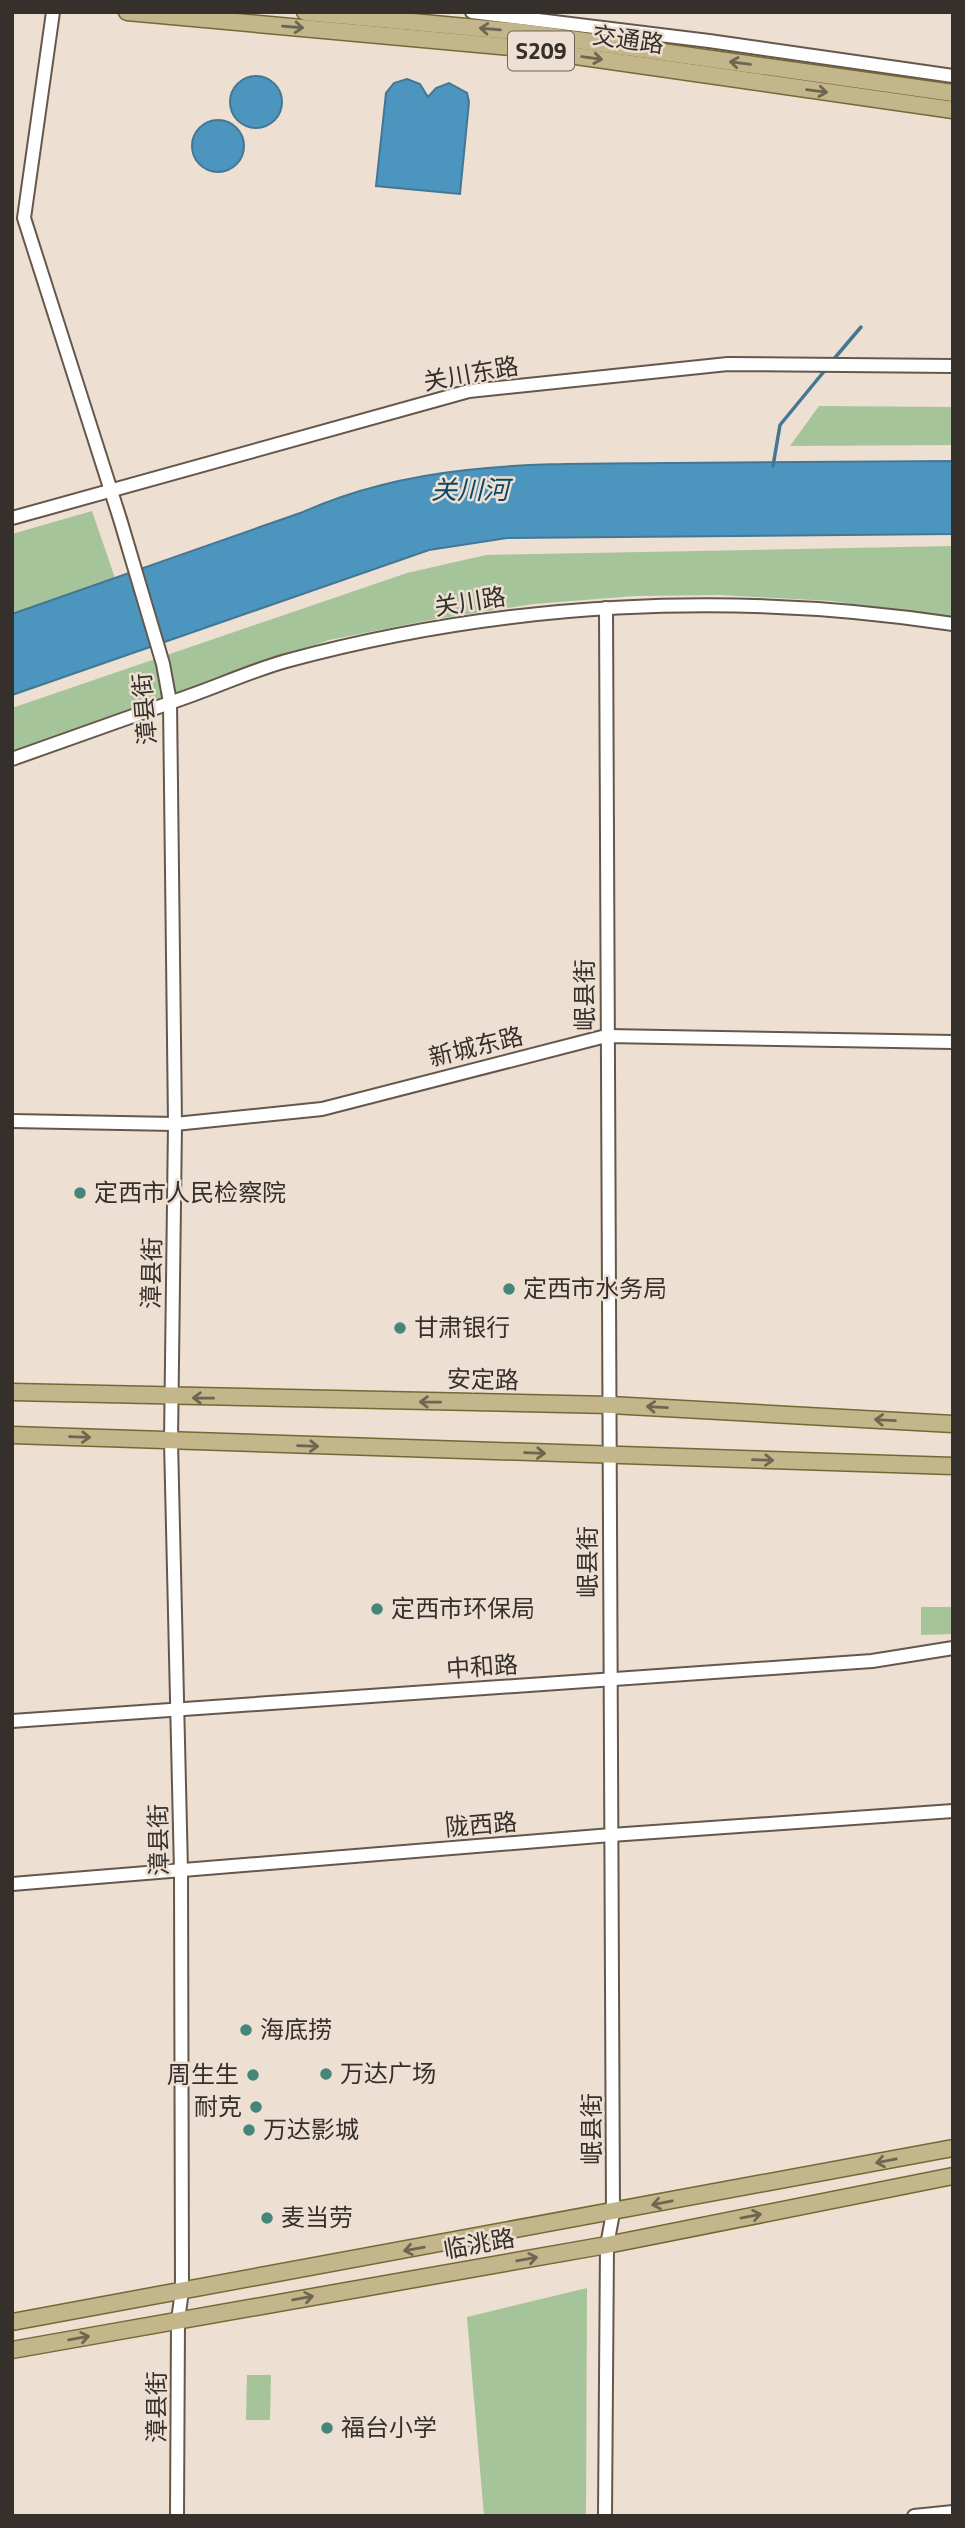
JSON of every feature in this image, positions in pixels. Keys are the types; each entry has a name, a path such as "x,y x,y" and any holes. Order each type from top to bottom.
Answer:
{"main road":[{"name":"交通路","path":"127,12 520,48 953,110"},
{"name":"交通路","path":"305,12 521,32 953,93"},
{"name":"安定路","path":"12,1392 610,1405 953,1424"},
{"path":"12,1435 953,1466"},
{"name":"临洮路","path":"12,2322 953,2148"},
{"name":"临洮路","path":"12,2350 607,2245 953,2176"}],"street":[{"name":"漳县街","path":"53,12 24,218 120,519 163,664 170,702 175,1124 171,1441 181,1871 182,2291 178,2320 177,2516"},
{"path":"472,12 953,76"},
{"name":"关川东路","path":"12,518 470,391 728,364 953,366"},
{"name":"关川路","path":"12,759 284,662 376,639 465,622 680,603 797,608 953,624"},
{"name":"岷县街","path":"605,2516 607,2245 613,2213 606,608"},
{"name":"新城东路","path":"12,1121 175,1124 322,1109 606,1036 953,1042"},
{"name":"中和路","path":"12,1721 872,1661 953,1648"},
{"name":"陇西路","path":"12,1884 611,1835 953,1811"},
{"path":"914,2516 953,2512"}],"green space":[{"path":"819,406 953,407 953,445 790,446"},
{"path":"92,511 115,578 12,614 12,534"},
{"path":"953,546 953,619 832,601 719,595 635,596 533,604 430,620 329,640 12,751 12,708 407,573 486,555"},
{"path":"921,1607 953,1607 953,1634 921,1635"},
{"path":"587,2288 586,2516 484,2516 467,2317"},
{"path":"247,2375 271,2375 270,2420 246,2420"}],"water":[{"path":"256,76 266,78 274,84 280,92 280,112 274,120 266,126 256,128 246,126 238,120 232,112 230,102 232,92 238,84 246,78"},
{"path":"407,79 420,84 428,97 436,88 449,83 467,93 469,102 460,194 376,186 386,93 394,83"},
{"path":"218,120 228,122 236,128 242,136 242,156 236,164 228,170 218,172 208,170 200,164 194,156 192,146 194,136 200,128 208,122"},
{"name":"关川河","path":"953,461 953,534 507,538 429,550 12,695 12,614 347,495 391,483 436,474 528,465"}],"waterway":[{"path":"833,360 861,327"},
{"path":"773,466 780,425 826,369"}],"place":[{"name":"定西市人民检察院","path":"80,1193"},
{"name":"定西市水务局","path":"509,1289"},
{"name":"甘肃银行","path":"400,1328"},
{"name":"定西市环保局","path":"377,1609"},
{"name":"海底捞","path":"246,2030"},
{"name":"万达广场","path":"326,2074"},
{"name":"周生生","path":"253,2075"},
{"name":"耐克","path":"256,2107"},
{"name":"万达影城","path":"249,2130"},
{"name":"麦当劳","path":"267,2218"},
{"name":"福台小学","path":"327,2428"}]}
